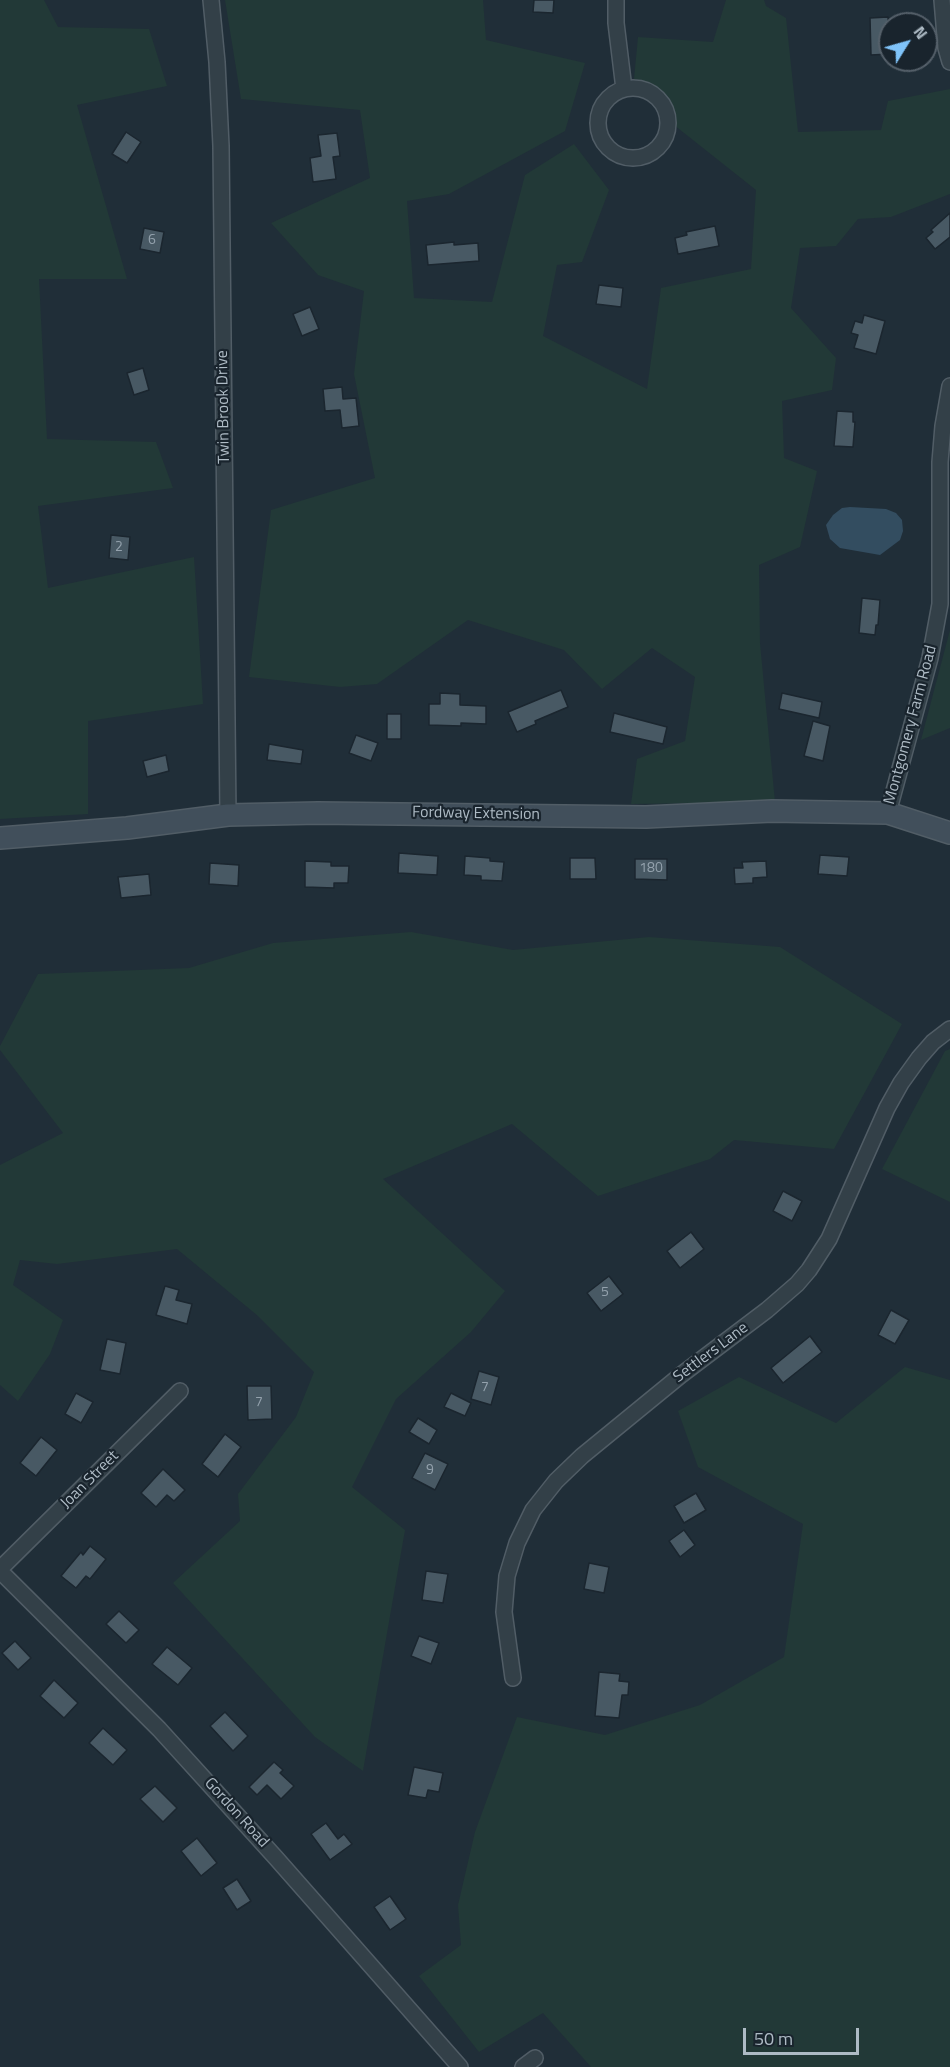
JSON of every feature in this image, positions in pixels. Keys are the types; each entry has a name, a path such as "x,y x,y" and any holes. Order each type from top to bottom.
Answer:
{"street":[{"name":"Twin Brook Drive","path":"211,0 221,146 228,815"},
{"path":"616,0 616,23 624,89"},
{"path":"942,0 944,30 950,62"},
{"path":"624,89 647,90 659,99 667,113 666,136 658,149 645,157 630,159 615,154 604,144 598,130 601,108 610,96 624,89"},
{"name":"Montgomery Farm Road","path":"888,813 930,657 940,604 945,505 940,462 950,386"},
{"name":"Fordway Extension","path":"0,838 127,828 228,815 392,812 646,816 772,811 888,813 950,832"},
{"name":"Settlers Lane","path":"513,1678 504,1612 507,1576 517,1543 533,1510 582,1456 797,1284 809,1270 837,1223 887,1108 910,1068 950,1029"},
{"name":"Joan Street","path":"0,1570 180,1391"},
{"name":"Gordon Road","path":"0,1570 159,1730 276,1858 460,2067"}],"green space":[{"path":"0,0 44,0 58,27 149,29 167,86 77,105 127,279 39,279 47,439 156,442 173,488 38,506 48,588 194,557 203,704 88,721 88,814 0,819"},
{"path":"225,0 483,0 486,40 585,63 565,131 449,194 407,201 414,298 492,302 525,175 574,144 609,190 582,262 557,265 543,336 647,389 661,288 751,269 756,190 674,125 666,97 634,79 638,37 713,42 726,0 764,0 766,6 786,18 798,132 881,130 888,101 950,89 950,194 891,217 858,219 836,246 800,248 791,308 836,358 832,390 782,401 784,458 817,471 800,547 759,565 760,643 775,802 631,804 637,759 685,741 695,677 652,648 602,689 564,650 468,620 377,684 340,687 249,677 271,510 375,478 354,374 364,291 318,275 271,223 370,178 360,110 241,99"},
{"path":"950,630 950,728 921,740"},
{"path":"411,932 513,950 649,937 780,947 902,1024 834,1149 734,1140 710,1159 598,1196 512,1124 383,1179 505,1291 471,1332 396,1399 352,1487 405,1530 363,1771 315,1737 173,1583 240,1521 238,1494 296,1417 314,1372 258,1316 177,1249 57,1264 20,1260 13,1285 63,1320 50,1354 18,1401 0,1385 0,1165 63,1133 0,1050 0,1046 38,974 189,968 273,943"},
{"path":"950,1049 950,1202 882,1169 945,1051"},
{"path":"905,1367 950,1380 950,2067 591,2067 543,2013 479,2052 419,1976 461,1945 458,1905 475,1832 517,1717 605,1735 700,1705 784,1657 803,1524 698,1467 678,1411 739,1377 836,1423"}],"water":[{"path":"842,508 886,509 896,513 902,520 903,531 900,540 880,555 840,548 830,539 826,525"}],"building":[{"path":"534,0 554,0 553,13 533,12"},
{"path":"870,18 878,18 878,55 871,55"},
{"path":"126,132 141,142 127,163 112,154"},
{"path":"337,133 340,156 333,157 336,179 313,182 310,158 321,156 318,135"},
{"path":"950,213 950,237 935,249 926,238 933,232 931,230"},
{"path":"715,226 719,246 678,254 675,238 687,235 686,232"},
{"path":"144,228 164,232 160,253 140,249"},
{"path":"454,242 454,245 478,243 479,261 428,265 426,245"},
{"path":"599,285 623,288 621,307 596,304"},
{"path":"310,307 319,329 302,336 293,314"},
{"path":"864,315 885,321 876,354 854,348 858,335 851,333 855,321 862,323"},
{"path":"143,368 149,390 134,395 127,373"},
{"path":"342,387 343,399 356,398 359,426 342,428 340,410 325,411 323,389"},
{"path":"837,411 853,412 853,422 855,422 853,447 834,446"},
{"path":"111,535 130,537 128,560 109,558"},
{"path":"862,598 880,600 875,635 859,633"},
{"path":"561,690 568,707 535,721 536,724 517,732 508,712"},
{"path":"440,693 460,694 460,705 486,706 486,724 429,725 429,704 440,704"},
{"path":"782,693 822,702 819,718 779,709"},
{"path":"614,713 667,727 663,744 610,732"},
{"path":"387,714 401,714 401,739 387,739"},
{"path":"813,721 830,726 823,761 804,756"},
{"path":"356,735 378,743 371,761 349,753"},
{"path":"269,744 303,750 301,764 267,760"},
{"path":"166,755 169,771 147,777 143,761"},
{"path":"399,853 438,856 437,875 398,873"},
{"path":"820,855 849,857 847,876 818,874"},
{"path":"465,856 490,858 490,861 504,862 502,881 481,880 481,876 464,875"},
{"path":"570,858 595,858 596,879 570,879"},
{"path":"635,859 667,859 667,880 635,879"},
{"path":"305,861 331,862 331,866 349,866 348,883 334,883 334,888 305,887"},
{"path":"766,861 767,877 753,878 753,883 735,884 734,868 743,868 742,862"},
{"path":"210,863 239,865 238,886 209,884"},
{"path":"149,874 151,895 121,898 118,877"},
{"path":"783,1191 802,1201 792,1221 773,1211"},
{"path":"691,1232 704,1249 680,1268 667,1251"},
{"path":"609,1276 623,1294 601,1311 587,1293"},
{"path":"165,1286 179,1290 176,1300 192,1304 187,1324 156,1315"},
{"path":"891,1310 909,1320 895,1344 878,1335"},
{"path":"810,1336 822,1352 783,1383 771,1368"},
{"path":"107,1339 126,1343 120,1374 100,1370"},
{"path":"479,1371 499,1377 491,1405 471,1399"},
{"path":"247,1386 271,1386 272,1419 248,1420"},
{"path":"76,1393 93,1402 81,1423 65,1414"},
{"path":"451,1393 471,1403 465,1416 444,1407"},
{"path":"418,1418 437,1430 429,1444 409,1432"},
{"path":"225,1434 241,1447 218,1477 202,1464"},
{"path":"41,1437 57,1450 36,1476 20,1463"},
{"path":"425,1453 448,1464 435,1490 412,1478"},
{"path":"163,1469 185,1490 174,1501 167,1495 156,1507 141,1493"},
{"path":"696,1493 706,1510 684,1523 674,1506"},
{"path":"684,1530 695,1545 680,1557 669,1541"},
{"path":"90,1546 106,1559 90,1579 86,1576 76,1588 61,1576 81,1552 83,1555"},
{"path":"589,1563 609,1567 604,1593 584,1589"},
{"path":"426,1571 448,1574 443,1603 422,1600"},
{"path":"119,1611 139,1630 126,1643 106,1624"},
{"path":"419,1636 439,1643 431,1664 411,1656"},
{"path":"15,1641 31,1658 18,1670 2,1653"},
{"path":"167,1647 192,1668 178,1685 152,1664"},
{"path":"599,1672 620,1674 619,1681 629,1682 628,1695 622,1695 619,1718 595,1716"},
{"path":"54,1680 78,1703 64,1718 40,1696"},
{"path":"225,1712 248,1736 233,1751 210,1726"},
{"path":"103,1728 127,1750 113,1765 89,1743"},
{"path":"274,1762 283,1770 280,1773 294,1786 281,1799 267,1785 257,1795 249,1787"},
{"path":"414,1767 443,1773 439,1792 428,1790 426,1798 408,1795"},
{"path":"155,1786 177,1808 163,1822 140,1799"},
{"path":"326,1823 338,1839 344,1834 352,1844 330,1860 311,1834"},
{"path":"197,1838 217,1863 201,1876 181,1851"},
{"path":"237,1879 251,1901 237,1910 223,1888"},
{"path":"390,1896 406,1919 390,1930 374,1907"}]}
